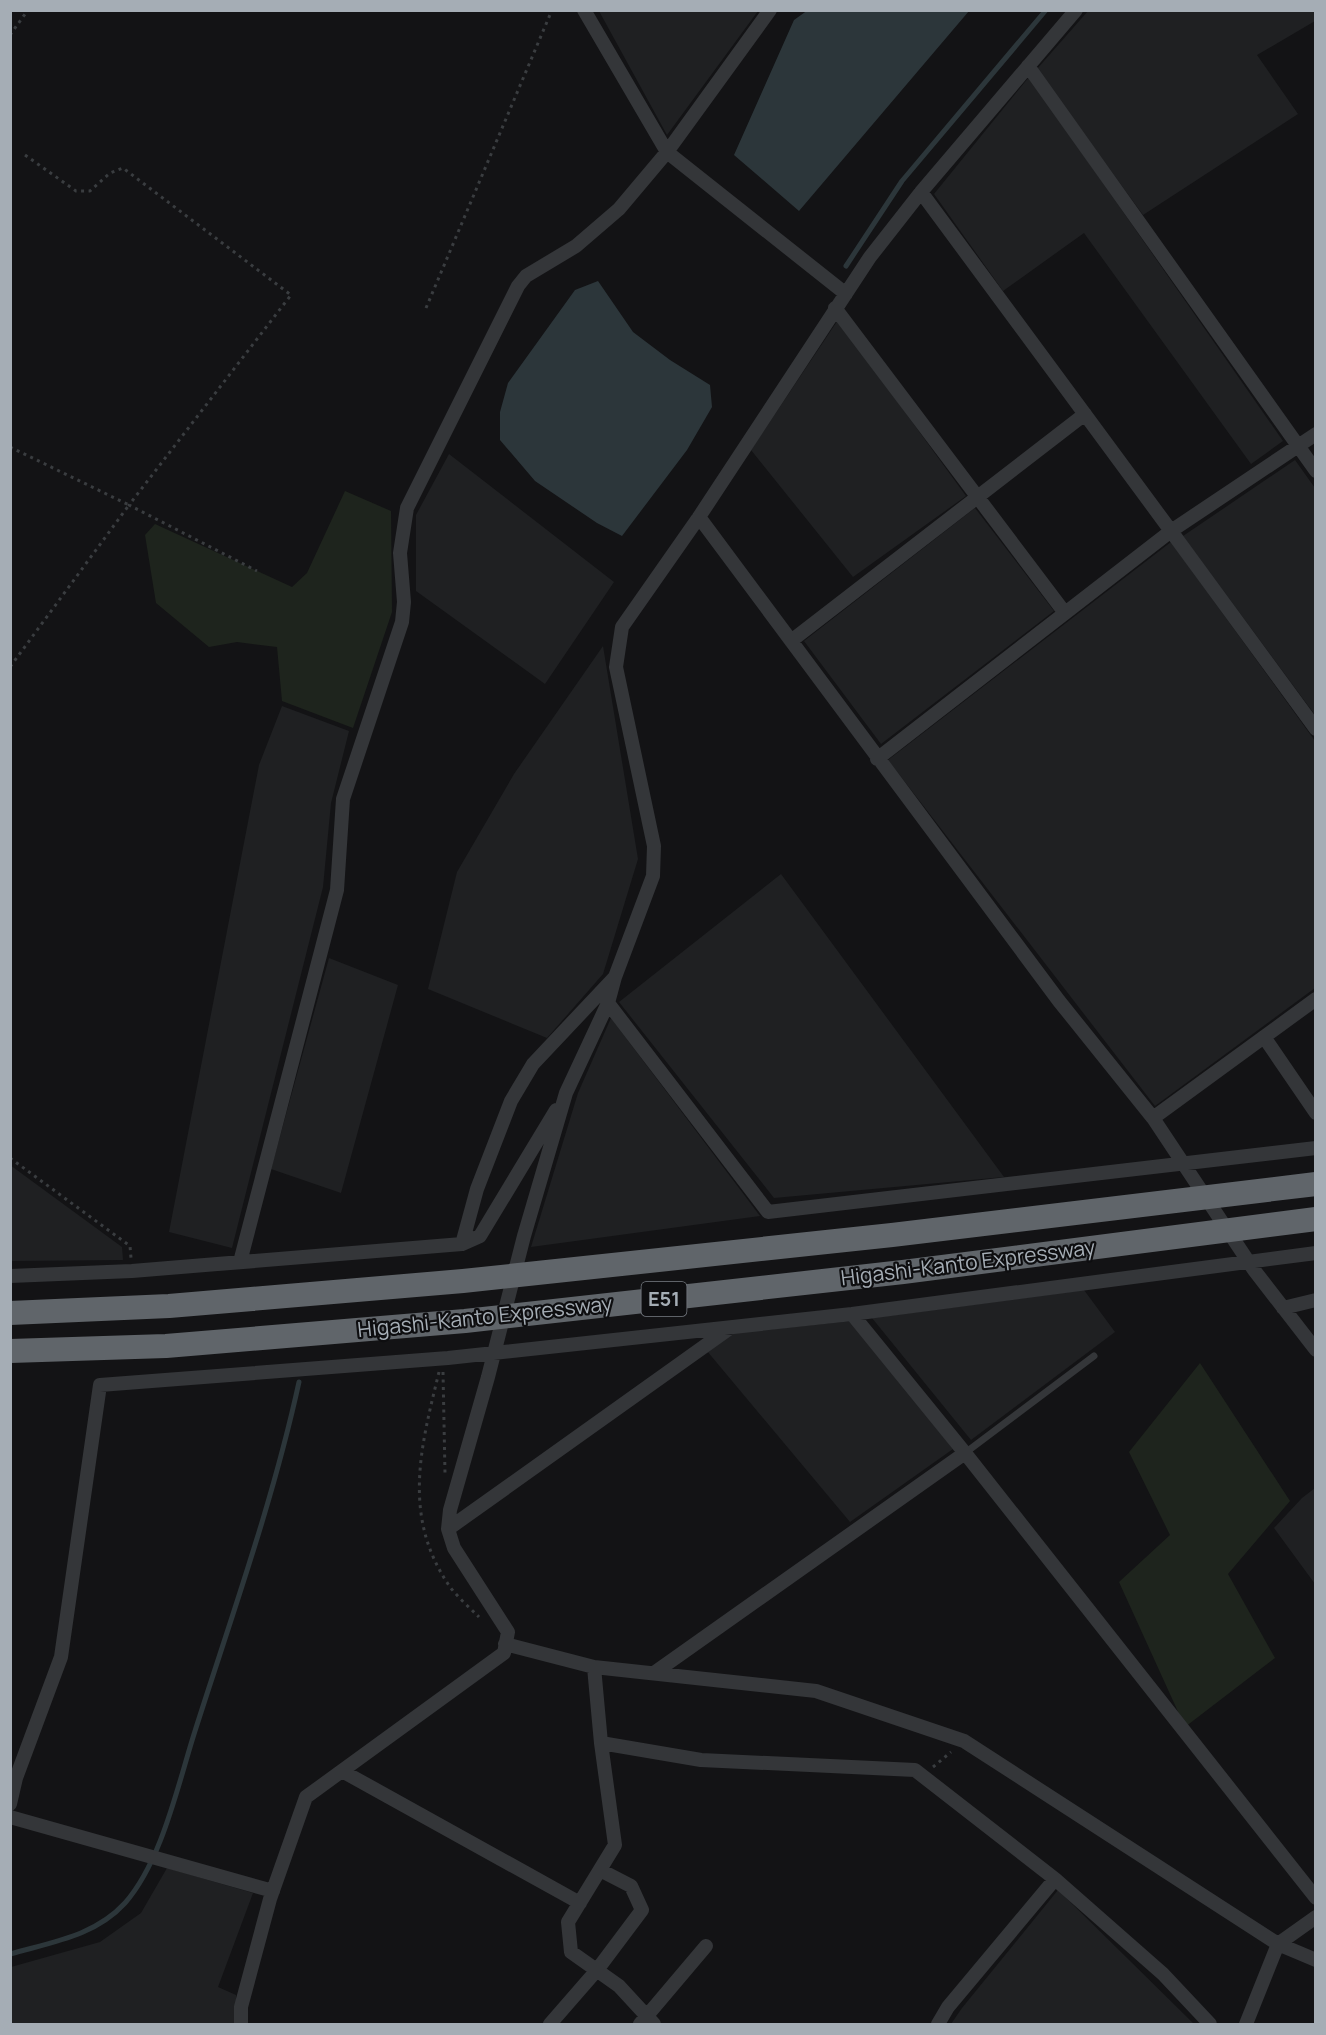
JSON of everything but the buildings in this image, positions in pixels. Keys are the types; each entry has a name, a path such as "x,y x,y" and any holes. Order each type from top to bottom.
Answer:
{"highway":[{"name":"Higashi-Kanto Expressway","path":"10,1313 169,1306 463,1281 903,1234 1316,1184"},
{"name":"Higashi-Kanto Expressway","path":"10,1351 166,1346 465,1321 903,1272 1316,1219"}],"street":[{"path":"584,10 666,152 846,294"},
{"path":"240,1262 337,890 343,798 402,622 404,602 400,553 407,508 518,286 526,276 576,246 619,209 666,152 770,10"},
{"path":"10,1276 132,1271 462,1244 480,1236 566,1093 608,1003 615,977 653,876 654,846 616,667 622,627 699,517 870,257 921,192 1076,10"},
{"path":"1028,66 1316,471"},
{"path":"921,192 1316,729"},
{"path":"835,308 1065,613"},
{"path":"791,641 1085,414"},
{"path":"877,759 1171,531 1316,434"},
{"path":"699,517 1059,1001 1153,1118 1254,1270 1316,1350"},
{"path":"462,1244 477,1190 511,1101 533,1064 615,977"},
{"path":"1153,1118 1316,999"},
{"path":"608,1003 768,1212 1316,1148"},
{"path":"1264,1037 1316,1113"},
{"path":"242,2025 241,2007 273,1891 306,1797 504,1653 508,1632 454,1548 448,1529 450,1510 488,1377 524,1236 566,1093"},
{"path":"10,1804 16,1778 61,1657 100,1386 443,1358 852,1314 1316,1253"},
{"path":"1283,1308 1316,1300"},
{"path":"852,1314 965,1453 1316,1898"},
{"path":"448,1529 732,1327"},
{"path":"654,1673 965,1453"},
{"path":"505,1644 594,1667 816,1691 964,1741 1278,1944 1316,1960"},
{"path":"594,1667 601,1743 615,1845 568,1922 571,1952 619,1986 646,2021 706,1946"},
{"path":"601,1743 701,1760 915,1770 1055,1879 1163,1974 1210,2025"},
{"path":"342,1771 580,1903"},
{"path":"10,1817 273,1891"},
{"path":"550,2025 597,1970 642,1910 631,1886 600,1870"},
{"path":"938,2025 948,2007 1055,1879"},
{"path":"1246,2025 1278,1944 1316,1917"}],"lane":[{"path":"965,1453 1094,1356"}],"path":[{"path":"10,35 28,10"},
{"path":"426,308 552,10"},
{"path":"10,667 129,505 291,295 123,168 110,173 90,191 76,191 24,155"},
{"path":"10,447 257,571"},
{"path":"10,1158 130,1246 132,1271"},
{"path":"443,1358 443,1462 450,1510"},
{"path":"922,1776 964,1741"}],"shaded area":[{"path":"808,10 969,11 799,211 734,155 794,20"},
{"path":"599,11 758,11 667,135"},
{"path":"1088,11 1315,11 1315,21 1257,55 1298,114 1143,215 1037,69"},
{"path":"1029,77 1283,441 1251,464 1084,233 1003,291 934,194"},
{"path":"598,281 633,332 670,360 710,385 712,407 687,450 622,536 597,523 535,481 500,440 500,412 508,383 575,290"},
{"path":"838,320 966,496 853,577 751,450"},
{"path":"449,454 614,582 545,684 416,591 416,515"},
{"path":"1295,460 1315,488 1315,715 1183,536"},
{"path":"345,491 391,511 392,612 353,728 282,701 277,647 237,642 209,647 156,603 145,535 155,524 292,587 307,573"},
{"path":"975,508 1054,611 881,744 804,641"},
{"path":"1171,542 1315,741 1315,988 1155,1106 888,760"},
{"path":"603,646 638,859 603,974 547,1038 428,989 457,872 514,774"},
{"path":"282,706 349,731 331,803 323,887 232,1248 169,1232 259,765"},
{"path":"781,874 1004,1177 774,1198 619,1002"},
{"path":"329,958 398,985 341,1193 271,1169"},
{"path":"611,1018 760,1216 531,1247 578,1093"},
{"path":"10,1165 122,1247 123,1260 11,1261"},
{"path":"1084,1290 1115,1332 971,1440 872,1318"},
{"path":"852,1321 953,1449 850,1522 707,1351 734,1333"},
{"path":"1200,1363 1290,1501 1228,1574 1275,1658 1185,1727 1119,1582 1170,1535 1129,1452"},
{"path":"1315,1488 1315,1584 1274,1528 1302,1498"},
{"path":"167,1868 253,1893 218,1987 236,1995 237,2024 11,2024 11,1967 100,1942 141,1913"},
{"path":"1058,1890 1194,2024 951,2024"}],"waterway":[{"path":"846,266 902,181 1046,10"},
{"path":"10,1954 72,1936 100,1923 125,1903 149,1866 168,1821 251,1558 277,1470 299,1382"}]}
